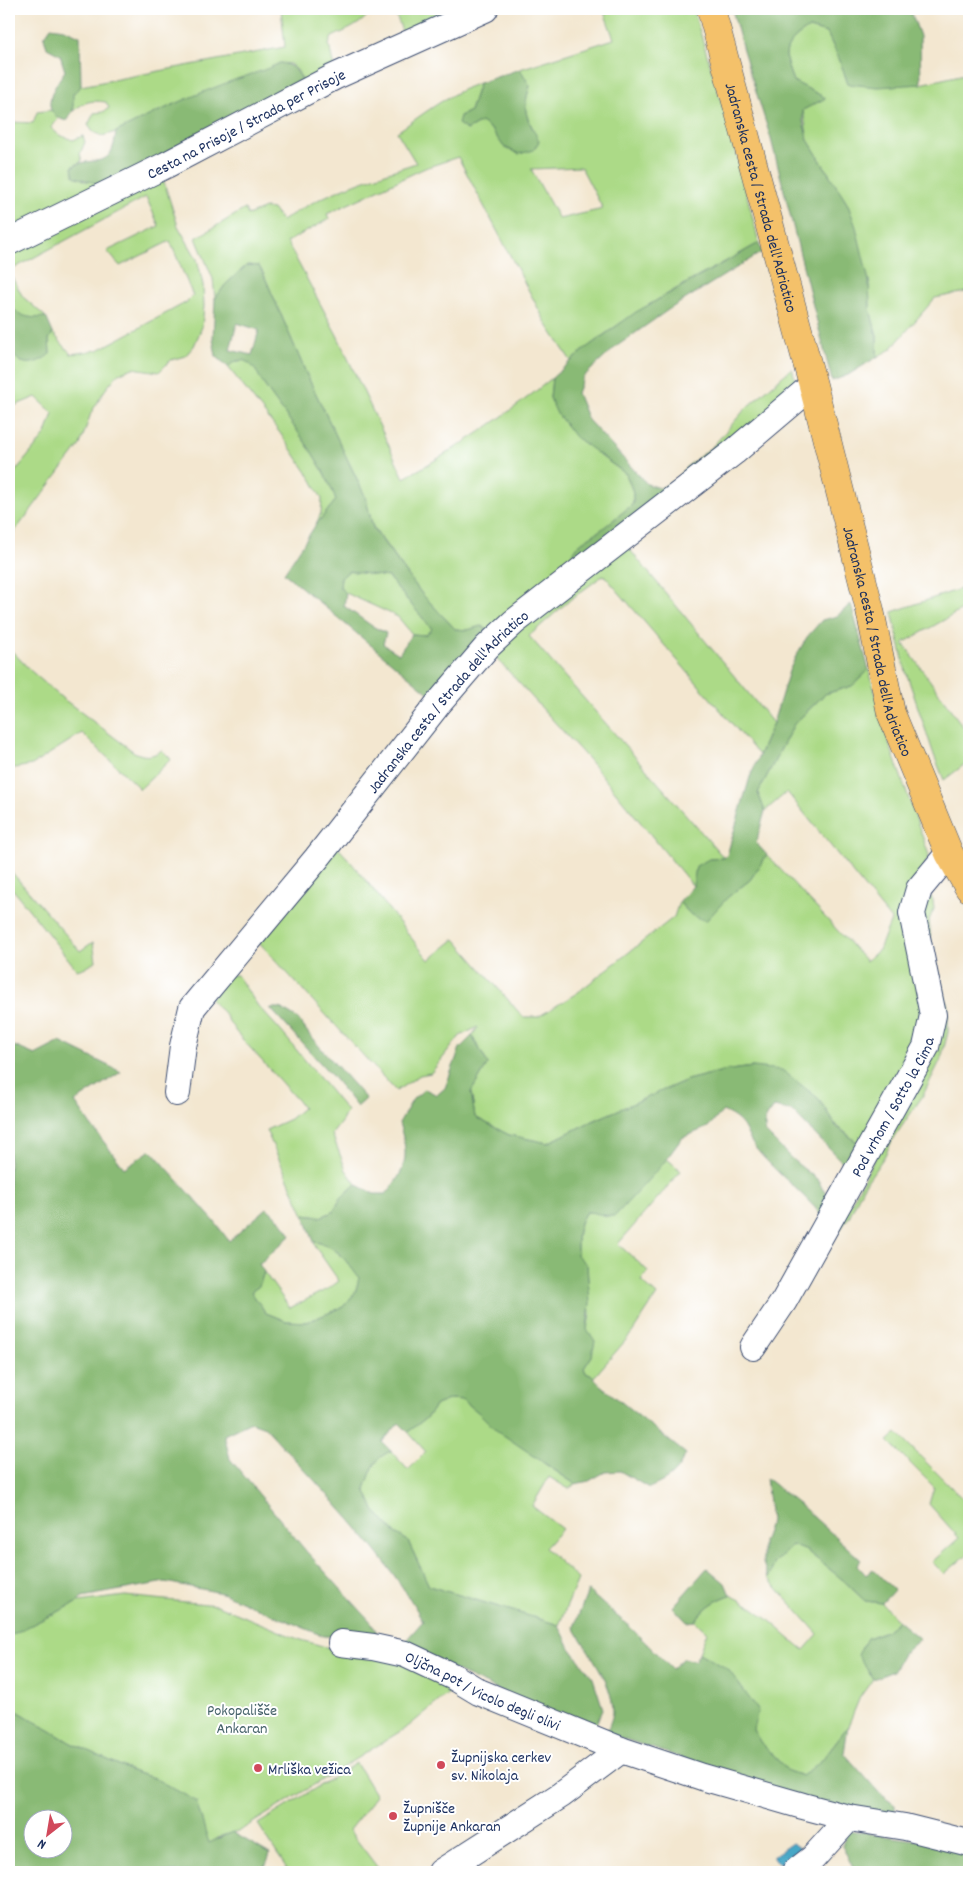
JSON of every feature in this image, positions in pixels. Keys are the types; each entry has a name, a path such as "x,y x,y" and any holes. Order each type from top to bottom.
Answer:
{"main road":[{"name":"Jadranska cesta / Strada dell'Adriatico","path":"711,9 814,385 870,610 891,713 949,853 969,888"}],"street":[{"name":"Cesta na Prisoje / Strada per Prisoje","path":"9,242 166,165 334,77 485,9"},
{"name":"Jadranska cesta / Strada dell'Adriatico","path":"177,1093 183,1046 192,1008 317,858 438,704 487,647 514,622 734,452 814,385"},
{"name":"Pod vrhom / Sotto la Cima","path":"753,1347 784,1301 926,1047 932,1015 912,913 919,889 949,853"},
{"name":"Oljčna pot / Vicolo degli olivi","path":"341,1643 406,1654 454,1677 478,1692 621,1750 720,1782 848,1818 905,1827 969,1843"},
{"path":"441,1872 562,1794 621,1750"},
{"path":"795,1872 813,1858 848,1818"}],"green space":[{"path":"281,9 372,9 360,23 332,37 329,44 334,68 304,84 297,70 290,64 280,63 264,71 238,79 159,111 116,132 102,136 93,132 88,125 94,113 103,112 109,108 106,102 88,102 73,111 72,94 81,86 285,47"},
{"path":"394,9 455,9 404,37"},
{"path":"603,9 693,9 733,140 759,243 638,312 593,343 571,361 547,325 458,157 425,168 327,214 329,219 287,242 337,335 404,478 481,431 517,406 552,378 550,398 599,455 626,474 633,492 633,504 602,529 579,544 572,570 492,632 481,626 468,630 455,629 422,594 373,527 365,496 306,373 259,266 247,265 225,285 215,299 213,279 196,238 245,209 248,215 265,208 273,209 282,221 330,194 416,163 397,132 446,98 479,83 470,111 460,116 467,130 481,122 491,129 504,147 519,154 534,130 526,113 530,86 520,69 614,39","holes":["581,167 603,209 559,219 531,169"]},
{"path":"732,9 910,9 920,36 921,84 878,87 848,84 827,33 809,28 789,45 787,50 787,63 793,81 826,98 803,110 803,121 808,140 848,205 856,227 869,281 870,309 877,336 877,357 848,375 832,381 771,139"},
{"path":"51,27 64,29 80,36 81,86 73,94 73,111 66,121 57,117 52,112 50,105 56,84 65,71 60,55 47,48 44,37"},
{"path":"809,28 827,33 848,84 921,84 969,73 969,294 966,292 935,298 891,349 877,357 877,336 870,309 869,281 848,205 808,140 803,110 825,98 793,81 787,63 786,56 789,45"},
{"path":"280,63 289,65 295,70 304,84 105,188 74,176 72,167 80,163 101,160 111,153 116,132 191,97"},
{"path":"520,69 530,86 526,109 539,141 534,150 519,154 504,147 491,129 481,122 467,130 458,124 460,116 470,111 479,83"},
{"path":"52,110 58,119 51,128 59,135 73,140 83,136 85,142 80,154 82,161 72,167 84,181 96,181 105,188 9,238 9,122 33,123 37,112"},
{"path":"163,179 178,226 197,259 203,285 202,327 194,346 185,356 171,360 159,372 133,368 118,374 105,390 91,413 80,445 9,539 9,479 46,434 53,413 36,397 9,408 9,349 21,362 50,354 49,339 53,333 71,354 98,350 187,302 193,296 170,241 120,266 107,251 159,226 146,197 9,271 9,251"},
{"path":"759,243 762,252 668,310 617,346 583,377 577,393 588,420 647,484 660,488 675,480 685,468 713,446 729,448 572,570 571,556 579,544 602,529 633,504 633,492 626,474 575,437 556,412 550,398 552,378 586,348 636,312"},
{"path":"247,265 259,266 306,373 365,496 373,528 422,594 455,629 468,630 481,626 492,632 432,696 284,573 315,526 336,500 330,484 313,454 252,366 239,360 228,367 216,356 213,339 215,299 225,285","holes":["237,323 259,330 252,355 230,350","349,571 388,577 432,629 425,635 412,634 399,654 383,644 386,633 372,626 344,606 346,593 340,588 341,578"]},
{"path":"9,272 23,297 46,317 26,317 9,305 14,301 9,292"},
{"path":"9,305 17,312 26,316 35,318 46,317 53,333 49,339 50,354 32,363 24,363 14,356 9,349"},
{"path":"244,360 256,367 262,382 313,454 330,484 336,500 315,526 321,513 322,499 312,480 280,433 228,367 233,362"},
{"path":"792,368 798,389 729,448 713,446 747,407"},
{"path":"626,545 773,723 759,755 604,575 571,599 529,636 724,858 709,859 693,886 589,760 491,652"},
{"path":"349,571 388,577 432,629 425,635 412,634 398,617 346,593 340,588 341,577"},
{"path":"969,586 969,606 903,643 969,735 969,761 944,780 906,672 892,612"},
{"path":"851,604 869,670 852,686 825,694 794,724 758,793 765,811 756,843 767,855 750,880 728,897 706,921 691,915 679,902 693,886 696,866 709,859 724,858 727,855 750,777 773,723 789,671 796,656 807,637 822,620 837,616"},
{"path":"9,648 31,671 62,698 134,752 148,756 162,750 171,759 140,789 82,733 32,765 9,769"},
{"path":"869,670 889,743 929,855 919,880 926,1013 918,1049 863,1147 836,1125 818,1098 753,1067 723,1071 687,1080 588,1123 548,1143 509,1135 475,1117 471,1092 488,1064 472,1036 478,1027 460,1036 431,1073 420,1075 396,1091 255,938 334,843 371,886 429,960 455,939 523,1017 538,1017 577,993 674,917 679,902 691,915 728,897 750,880 767,855 866,961 879,950 891,920 787,792 765,811 758,793 794,724 825,694 852,686"},
{"path":"9,869 80,951 93,942 96,961 89,966 77,970 9,887"},
{"path":"930,895 933,900 934,909 929,920 932,951 948,1007 948,1032 941,1059 922,1097 863,1187 849,1217 824,1254 924,1065 919,917"},
{"path":"229,975 237,975 258,1006 347,1111 332,1134 346,1170 356,1184 341,1198 333,1212 320,1217 304,1215 266,1130 290,1119 303,1108 236,1032 223,1012 210,1000"},
{"path":"270,1008 280,1008 298,1019 311,1037 366,1099 357,1107 333,1077"},
{"path":"472,1036 488,1064 471,1092 475,1117 509,1135 548,1143 588,1123 687,1080 723,1071 753,1067 782,1070 818,1098 836,1126 863,1147 850,1170 792,1111 774,1107 765,1119 765,1132 794,1161 818,1180 823,1190 835,1198 821,1215 758,1151 738,1120 723,1111 708,1127 682,1138 662,1165 615,1216 586,1212 580,1222 577,1255 587,1265 590,1303 587,1329 595,1341 592,1356 584,1368 586,1373 594,1377 599,1384 686,1454 672,1475 662,1482 649,1488 620,1471 605,1472 589,1481 575,1484 496,1430 463,1400 451,1399 436,1405 426,1418 408,1432 399,1423 382,1442 391,1451 376,1462 365,1489 374,1510 394,1532 408,1541 429,1586 559,1625 570,1648 593,1678 603,1709 592,1732 401,1646 423,1621 407,1594 370,1544 329,1496 265,1427 251,1422 224,1435 230,1459 306,1551 372,1623 381,1641 323,1636 222,1593 165,1582 82,1597 78,1602 9,1636 9,1048 14,1046 35,1055 60,1042 121,1072 75,1102 90,1124 124,1168 151,1150 214,1221 229,1241 267,1208 281,1221 291,1235 259,1264 264,1272 259,1286 251,1292 266,1313 286,1321 307,1322 343,1307 355,1293 359,1278 335,1250 322,1243 314,1242 304,1215 320,1217 333,1212 341,1198 356,1184 374,1194 386,1194 399,1176 404,1161 404,1144 399,1123 413,1099 425,1089 437,1095 445,1088 460,1048"},
{"path":"666,1158 681,1171 618,1244 648,1271 641,1281 657,1295 632,1333 594,1377 586,1373 584,1368 592,1356 587,1329 590,1315 587,1265 577,1255 580,1222 586,1212 597,1212 606,1217 662,1165"},
{"path":"314,1242 329,1246 335,1250 360,1278 355,1293 343,1307 307,1322 286,1321 266,1313 251,1292 259,1286 264,1272 290,1308 339,1281 316,1248"},
{"path":"451,1399 463,1400 545,1464 575,1484 569,1489 549,1477 532,1506 562,1529 545,1548 578,1579 559,1625 429,1586 408,1541 394,1532 374,1510 365,1489 376,1462 391,1451 408,1470 426,1452 408,1432 426,1418 436,1405"},
{"path":"897,1433 969,1505 969,1553 944,1574 932,1562 959,1538 929,1504 934,1487 888,1441"},
{"path":"766,1478 806,1510 861,1560 857,1565 866,1575 873,1569 894,1590 882,1603 865,1601 843,1580 807,1551 792,1545 775,1563 768,1578 763,1563 763,1542 771,1521"},
{"path":"792,1545 807,1551 843,1580 865,1601 882,1603 898,1621 886,1631 867,1638 867,1669 873,1679 860,1697 848,1726 821,1761 803,1776 788,1771 761,1743 710,1659 699,1653 707,1632 695,1621 710,1605 730,1595 760,1613 804,1650 818,1634 768,1578 775,1563"},
{"path":"707,1568 725,1583 730,1595 710,1605 695,1621 687,1622 673,1607"},
{"path":"588,1591 632,1629 672,1669 684,1658 695,1661 699,1653 728,1669 758,1710 753,1730 761,1743 788,1771 802,1776 821,1761 848,1726 844,1753 881,1795 895,1805 895,1814 833,1807 606,1733 612,1719 612,1700 604,1678 574,1627"},
{"name":"Pokopališče Ankaran","path":"125,1596 217,1605 298,1639 333,1649 402,1659 457,1686 409,1726 241,1830 221,1836 209,1844 154,1778 134,1772 71,1743 9,1706 9,1636 78,1602"},
{"path":"898,1621 920,1639 903,1654 893,1671 873,1679 858,1655 867,1638 886,1631"},
{"path":"9,1706 71,1743 134,1772 154,1778 196,1801 209,1843 232,1832 270,1854 263,1872 9,1872"},
{"path":"356,1763 376,1796 349,1830 381,1872 289,1872 258,1824"},
{"path":"848,1831 922,1841 969,1854 969,1872 829,1872 853,1868 842,1845"}],"water":[{"path":"792,1843 801,1848 802,1853 783,1865 776,1861 773,1856"}],"place":[{"name":"Župnijska cerkev sv. Nikolaja","path":"441,1765"},
{"name":"Mrliška vežica","path":"258,1768"},
{"name":"Župnišče Župnije Ankaran","path":"393,1816"}]}
